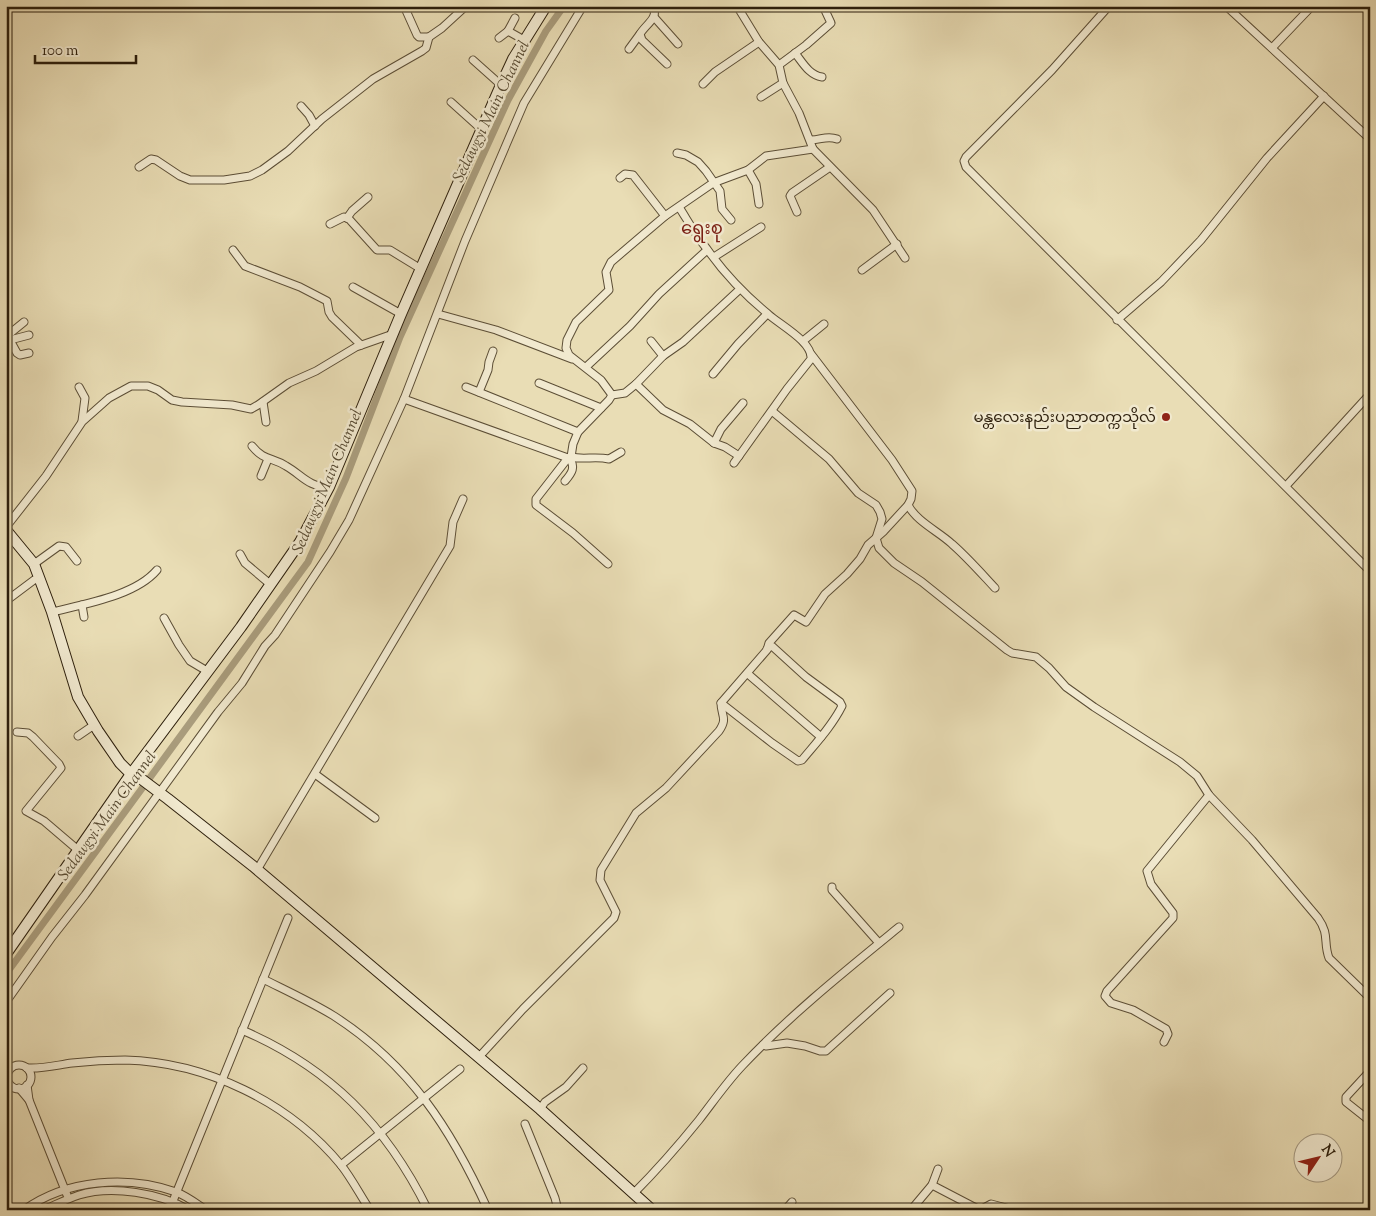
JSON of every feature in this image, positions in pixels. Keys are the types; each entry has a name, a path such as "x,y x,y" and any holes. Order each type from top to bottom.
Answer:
{"street":[{"path":"404,6 419,37 429,37 466,6"},
{"path":"6,954 78,850 136,776 207,671 241,627 300,542 329,487 401,314 501,85 524,40 546,6"},
{"path":"6,1002 52,937 85,895 157,791 242,683 330,552 348,520 404,399 465,241 524,102 583,6"},
{"path":"629,49 654,17 653,6"},
{"path":"1108,6 1052,70 966,157 964,161 966,167 1370,571"},
{"path":"1226,6 1370,139"},
{"path":"1272,48 1312,6"},
{"path":"740,8 759,42 779,65 784,83 811,140 813,149 873,210 905,258"},
{"path":"779,65 831,23 824,8"},
{"path":"654,17 678,44"},
{"path":"499,38 508,31 516,18"},
{"path":"508,31 524,40"},
{"path":"640,34 642,40 667,64"},
{"path":"139,167 151,159 160,161 186,179 244,178 259,172 373,80 422,52 426,48 429,37"},
{"path":"703,84 715,72 759,42"},
{"path":"795,53 806,68 816,76 822,77"},
{"path":"473,60 501,85"},
{"path":"761,97 784,83"},
{"path":"1117,320 1161,282 1201,240 1267,158 1324,96"},
{"path":"451,102 481,129"},
{"path":"301,106 315,126"},
{"path":"811,140 830,137 837,139"},
{"path":"574,360 567,352 567,340 576,322 609,290 606,272 611,262 665,216 713,183 748,170 768,155 813,149"},
{"path":"677,153 686,155 698,162 706,171 720,191 722,209 731,220"},
{"path":"797,212 791,200 790,196 792,193 830,166"},
{"path":"748,170 756,184 759,204"},
{"path":"620,178 625,174 633,175 665,216"},
{"path":"346,218 349,213 368,197"},
{"path":"680,207 707,250 740,288 767,314 803,340 811,354 892,460 912,490 912,499 908,506 868,545 865,552 847,574 825,594 806,622 794,615 769,643 767,650"},
{"path":"346,218 377,250 390,250 421,269"},
{"path":"330,224 338,219 346,218"},
{"path":"714,257 762,227"},
{"path":"862,270 897,244"},
{"path":"233,250 245,266 300,287 326,301 332,317 361,344"},
{"path":"586,367 630,326 659,294 707,250"},
{"path":"353,287 401,314"},
{"path":"612,395 625,394 663,356 683,342 740,288"},
{"path":"438,314 496,330 574,360 586,367 601,380 612,395"},
{"path":"713,374 767,314"},
{"path":"8,336 24,322"},
{"path":"803,340 824,324"},
{"path":"393,334 361,344 316,371 289,383 251,409 232,405 182,402 172,400 158,390 148,386 131,386 110,398 82,422 46,476 6,528 34,564 52,612 78,697 111,751 136,776 257,870 479,1057 652,1210"},
{"path":"8,336 29,335"},
{"path":"8,336 17,353 20,355 29,353"},
{"path":"650,341 663,356"},
{"path":"479,392 493,351"},
{"path":"734,463 811,359 811,354"},
{"path":"539,383 601,408"},
{"path":"636,384 663,410 690,424 714,443 725,447 739,456"},
{"path":"79,387 85,398 82,422"},
{"path":"466,387 578,432"},
{"path":"1286,486 1370,394"},
{"path":"608,564 573,533 536,505 536,499 569,458 578,432 612,395"},
{"path":"404,399 569,458 597,456 609,460 621,452"},
{"path":"263,402 266,422"},
{"path":"714,443 721,429 743,403"},
{"path":"772,411 829,459 858,493 876,505 882,519 876,538 879,548 894,563 922,582 989,637 1012,653 1036,657 1050,668 1066,687 1180,762 1197,776 1209,795 1252,840 1318,918 1325,928 1329,958 1370,998"},
{"path":"252,446 268,459 289,467 303,480 320,487 329,487"},
{"path":"565,481 574,465 569,458"},
{"path":"261,476 268,459"},
{"path":"257,870 450,546 453,522 463,499"},
{"path":"908,506 920,519 951,543 995,588"},
{"path":"34,564 59,546 66,548 77,561"},
{"path":"240,554 245,563 270,584"},
{"path":"52,612 125,592 151,577 157,570"},
{"path":"6,601 34,580 40,579"},
{"path":"82,605 84,617"},
{"path":"164,618 190,661 207,671"},
{"path":"479,1057 517,1015 614,918 616,912 600,880 601,870 636,813 666,788 719,731 724,722 721,710 722,703 771,646 806,677 842,704 842,706 835,720 802,760 798,761 722,703"},
{"path":"748,674 821,737"},
{"path":"78,736 94,725"},
{"path":"17,732 28,734 32,737 61,768 26,811 44,821 78,850"},
{"path":"315,774 375,818"},
{"path":"1164,1042 1168,1034 1166,1029 1133,1010 1112,1003 1105,996 1106,991 1173,918 1173,913 1151,884 1147,871 1209,795"},
{"path":"832,887 832,890 879,943"},
{"path":"174,1201 288,918"},
{"path":"633,1194 679,1144 710,1103 763,1045 832,982 899,927"},
{"path":"263,979 299,996 334,1016 396,1066 417,1089 445,1126 464,1159 488,1210"},
{"path":"763,1045 793,1044 826,1051 890,993"},
{"path":"242,1030 313,1069 362,1112 397,1155 413,1179 428,1210"},
{"path":"9,1069 22,1065 27,1068 43,1069 89,1061 135,1060 177,1066 212,1076 268,1102 315,1138 341,1166 370,1210"},
{"path":"6,1063 9,1069 9,1082 14,1087 23,1087"},
{"path":"27,1068 30,1078"},
{"path":"540,1109 545,1102 566,1087 583,1068"},
{"path":"23,1087 30,1078 43,1069"},
{"path":"341,1166 460,1069"},
{"path":"1370,1070 1346,1098 1346,1102 1370,1121"},
{"path":"23,1087 69,1199"},
{"path":"525,1124 553,1192 558,1210"},
{"path":"910,1210 932,1185 938,1169"},
{"path":"24,1210 48,1196 78,1186 105,1182 131,1182 177,1192 206,1210"},
{"path":"932,1185 980,1210 991,1204 1014,1210"},
{"path":"42,1210 80,1195 114,1191 143,1193 174,1201 189,1210"},
{"path":"785,1210 792,1202"}],"waterway":[{"name":"Sedawgyi Main Channel","path":"6,974 308,562 346,478 400,337 508,100 546,31 564,6"}],"place":[{"name":"မန္တလေးနည်းပညာတက္ကသိုလ်","path":"1166,417"}],"district":[{"name":"ရွေးစု","path":"702,228"}]}
